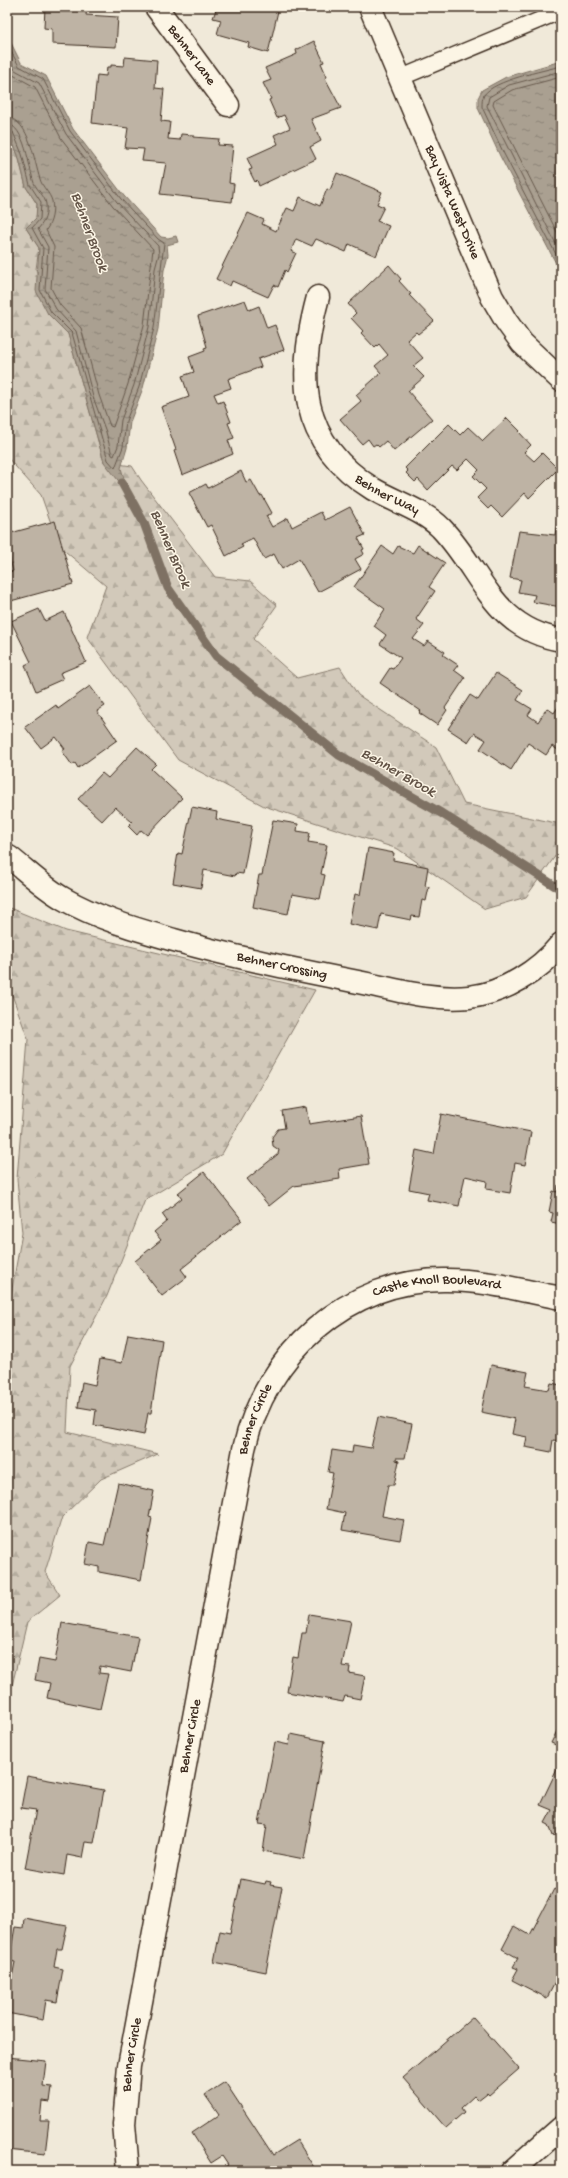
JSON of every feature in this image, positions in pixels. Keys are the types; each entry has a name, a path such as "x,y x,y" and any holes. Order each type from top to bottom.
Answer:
{"street":[{"name":"Behner Lane","path":"156,7 228,105"},
{"name":"Bay Vista West Drive","path":"370,7 492,297 506,321 522,343 561,380"},
{"name":"Behner Way","path":"318,297 306,346 306,388 312,415 328,448 349,472 372,489 425,517 440,527 467,562 486,592 514,620 529,631 561,640"},
{"name":"Behner Crossing","path":"8,853 63,899 116,924 208,950 279,967 441,997 471,997 500,988 527,975 551,957 561,944"},
{"name":"Castle Knoll Boulevard","path":"322,1325 351,1305 401,1284 445,1280 476,1281 561,1298"},
{"name":"Behner Circle","path":"128,2171 124,2124 129,2066 247,1436 257,1408 271,1380 299,1344 322,1325"},
{"path":"512,2171 561,2128"}],"lane":[{"path":"400,78 561,12"}],"green space":[{"path":"7,129 18,155 26,187 37,204 37,218 26,228 39,248 36,269 48,314 68,334 104,462 132,466 215,577 250,581 277,605 253,639 297,678 340,667 358,695 436,747 464,804 561,824 561,848 526,897 485,909 398,849 264,806 178,760 87,637 106,586 59,546 41,495 7,457"},
{"path":"7,907 66,931 315,990 222,1154 145,1200 107,1296 70,1366 67,1432 158,1454 101,1479 62,1517 45,1572 60,1595 27,1622 7,1707 7,1317 22,1233 17,1179 28,1039 11,992 7,991"}],"water":[{"path":"7,35 21,63 46,76 73,129 124,196 161,237 168,238 176,236 178,242 167,245 168,255 164,270 158,329 143,388 130,422 127,448 121,468 128,493 104,462 68,334 48,314 36,291 39,248 26,228 36,218 37,204 26,187 18,155 7,129"},
{"path":"561,61 561,273 500,156 478,108 478,98 482,90 506,77"}],"building":[{"path":"45,7 87,7 86,15 118,17 116,47 52,44 52,29 44,28"},
{"path":"217,7 279,7 268,53 248,47 249,43 217,34 221,20 213,18"},
{"path":"314,41 324,62 321,63 327,77 325,78 341,108 311,119 321,141 310,147 316,159 259,186 257,180 255,182 249,170 252,169 247,158 278,144 274,135 290,128 284,115 277,118 269,100 271,99 263,83 271,80 265,68 297,54 296,50"},
{"path":"125,57 157,60 155,88 164,89 161,121 170,122 168,139 180,140 181,134 193,135 193,137 219,139 218,145 233,146 229,183 234,184 232,202 160,194 166,163 142,161 144,149 125,148 128,128 92,123 97,75 106,76 107,67 111,67 111,65 124,66"},
{"path":"337,173 382,192 377,204 384,207 377,221 389,226 376,256 349,244 346,252 316,239 312,246 296,239 291,251 296,253 287,272 285,270 278,287 274,285 268,297 232,281 230,286 216,279 248,213 264,220 262,224 276,231 287,208 294,211 300,197 320,206 327,189 330,190"},
{"path":"389,265 401,279 399,281 411,294 409,295 434,321 418,334 416,332 407,340 423,358 413,366 424,377 408,391 432,419 394,451 386,441 379,447 376,444 373,446 368,439 362,444 340,419 361,401 356,395 381,373 375,366 388,355 379,344 375,348 361,333 363,331 351,318 356,313 348,304"},
{"path":"245,300 249,310 259,306 267,328 275,325 284,350 258,359 261,367 228,379 231,388 214,394 218,403 223,401 231,422 228,423 234,438 228,440 233,454 182,475 174,451 176,450 161,407 189,397 182,376 194,372 189,357 205,351 204,348 207,347 198,316"},
{"path":"507,418 531,445 524,452 534,461 542,453 558,469 529,498 525,493 502,517 491,506 488,509 477,498 486,489 473,476 479,470 468,459 457,470 452,466 428,490 418,479 415,482 406,473 408,471 405,468 449,424 460,435 468,427 483,441"},
{"path":"241,471 246,482 251,480 260,496 262,495 272,513 266,516 272,527 288,518 292,527 321,512 325,520 350,507 365,535 358,538 364,549 362,550 364,554 355,559 361,569 318,592 299,559 282,569 274,554 264,559 253,538 241,544 243,547 226,556 211,525 207,527 189,493 206,484 208,488"},
{"path":"558,515 561,516 561,607 533,602 535,595 518,592 521,580 510,578 519,531 555,535"},
{"path":"55,521 73,584 7,602 7,573 13,571 7,548 7,534"},
{"path":"418,545 445,563 429,587 435,591 416,619 424,625 413,639 424,646 428,641 445,652 443,655 458,665 454,670 465,678 445,708 447,710 437,725 419,713 421,711 380,683 390,668 393,669 401,658 380,644 386,635 374,626 385,609 354,587 382,546 393,554 398,546 413,553"},
{"path":"39,609 45,621 64,612 86,662 60,673 63,679 36,691 25,665 31,662 11,621"},
{"path":"496,673 523,690 517,700 532,709 528,715 538,722 547,708 554,713 561,703 561,752 552,746 546,755 528,743 511,770 480,749 486,740 474,733 468,742 448,729 470,695 478,700"},
{"path":"90,686 105,706 97,711 117,740 78,768 75,763 72,765 62,751 65,749 56,737 41,748 25,727 56,705 58,709"},
{"path":"137,747 156,764 151,769 182,798 147,835 141,830 137,835 128,826 132,822 115,807 102,821 78,799 102,773 108,778"},
{"path":"192,807 217,812 216,819 252,826 243,874 236,873 235,876 204,870 201,888 173,883 178,853 182,854"},
{"path":"273,820 298,824 297,831 310,833 308,842 327,845 321,874 325,875 320,899 292,894 288,914 253,907 259,875 262,875"},
{"path":"368,848 394,853 393,860 428,867 425,886 429,887 426,901 422,900 419,917 412,916 411,920 381,914 378,930 349,924 355,894 360,895"},
{"path":"306,1107 309,1124 361,1116 369,1164 339,1169 340,1179 294,1186 269,1206 247,1179 278,1154 279,1150 273,1146 272,1137 278,1129 285,1128 282,1111"},
{"path":"441,1114 531,1132 525,1165 515,1163 510,1193 486,1189 487,1181 465,1176 459,1206 427,1200 429,1193 409,1189 416,1150 434,1154"},
{"path":"204,1172 242,1220 181,1269 187,1277 162,1296 135,1261 161,1240 154,1232 167,1221 162,1214 182,1198 178,1193"},
{"path":"558,1185 561,1186 561,1224 551,1222 553,1213 549,1212 553,1191 557,1192"},
{"path":"128,1334 162,1340 151,1413 148,1413 144,1435 94,1425 96,1410 78,1407 82,1382 95,1385 100,1359 122,1363"},
{"path":"491,1365 528,1372 525,1386 549,1390 551,1383 561,1385 561,1441 553,1440 551,1452 525,1447 527,1437 512,1434 515,1419 481,1412"},
{"path":"378,1417 412,1424 405,1458 396,1458 396,1460 399,1461 394,1485 388,1485 382,1516 404,1520 400,1540 342,1530 345,1513 326,1509 333,1473 328,1472 332,1450 352,1453 353,1445 371,1448"},
{"path":"118,1483 154,1491 149,1517 152,1518 141,1580 99,1572 99,1567 85,1564 89,1542 104,1545"},
{"path":"309,1614 351,1621 342,1666 350,1667 349,1673 365,1676 360,1699 345,1696 343,1702 287,1692 293,1657 298,1658 302,1633 306,1633"},
{"path":"62,1623 138,1637 131,1672 100,1666 99,1673 108,1674 100,1709 47,1698 50,1683 35,1680 39,1659 55,1662"},
{"path":"561,1723 561,1747 551,1743"},
{"path":"291,1734 325,1741 304,1859 263,1851 267,1825 259,1824 275,1742 289,1745"},
{"path":"561,1761 561,1833 553,1836 549,1825 545,1823 552,1810 540,1805"},
{"path":"27,1776 104,1790 94,1843 85,1842 82,1858 67,1855 64,1875 25,1868 36,1810 21,1808"},
{"path":"241,1879 265,1884 266,1881 271,1882 270,1885 282,1887 266,1972 214,1962 220,1931 230,1933"},
{"path":"554,1889 561,1892 561,1971 547,1998 512,1980 518,1969 513,1967 518,1958 502,1949 514,1926 530,1935"},
{"path":"24,1918 67,1926 62,1949 57,1949 54,1967 63,1969 57,2002 46,2000 43,2020 7,2013 7,1987 10,1988 15,1962 9,1961 15,1927 23,1928"},
{"path":"473,2017 519,2069 489,2095 487,2093 478,2100 474,2096 461,2108 464,2112 446,2128 403,2078"},
{"path":"7,2057 46,2061 43,2086 52,2087 50,2102 42,2101 40,2121 49,2121 45,2154 7,2150"},
{"path":"225,2082 273,2155 297,2140 315,2169 312,2171 223,2171 222,2169 228,2165 222,2156 211,2163 192,2133 219,2115 205,2095"}],"waterway":[{"name":"Behner Brook","path":"122,483 144,523 168,588 216,656 339,755 441,813 555,886"}]}
